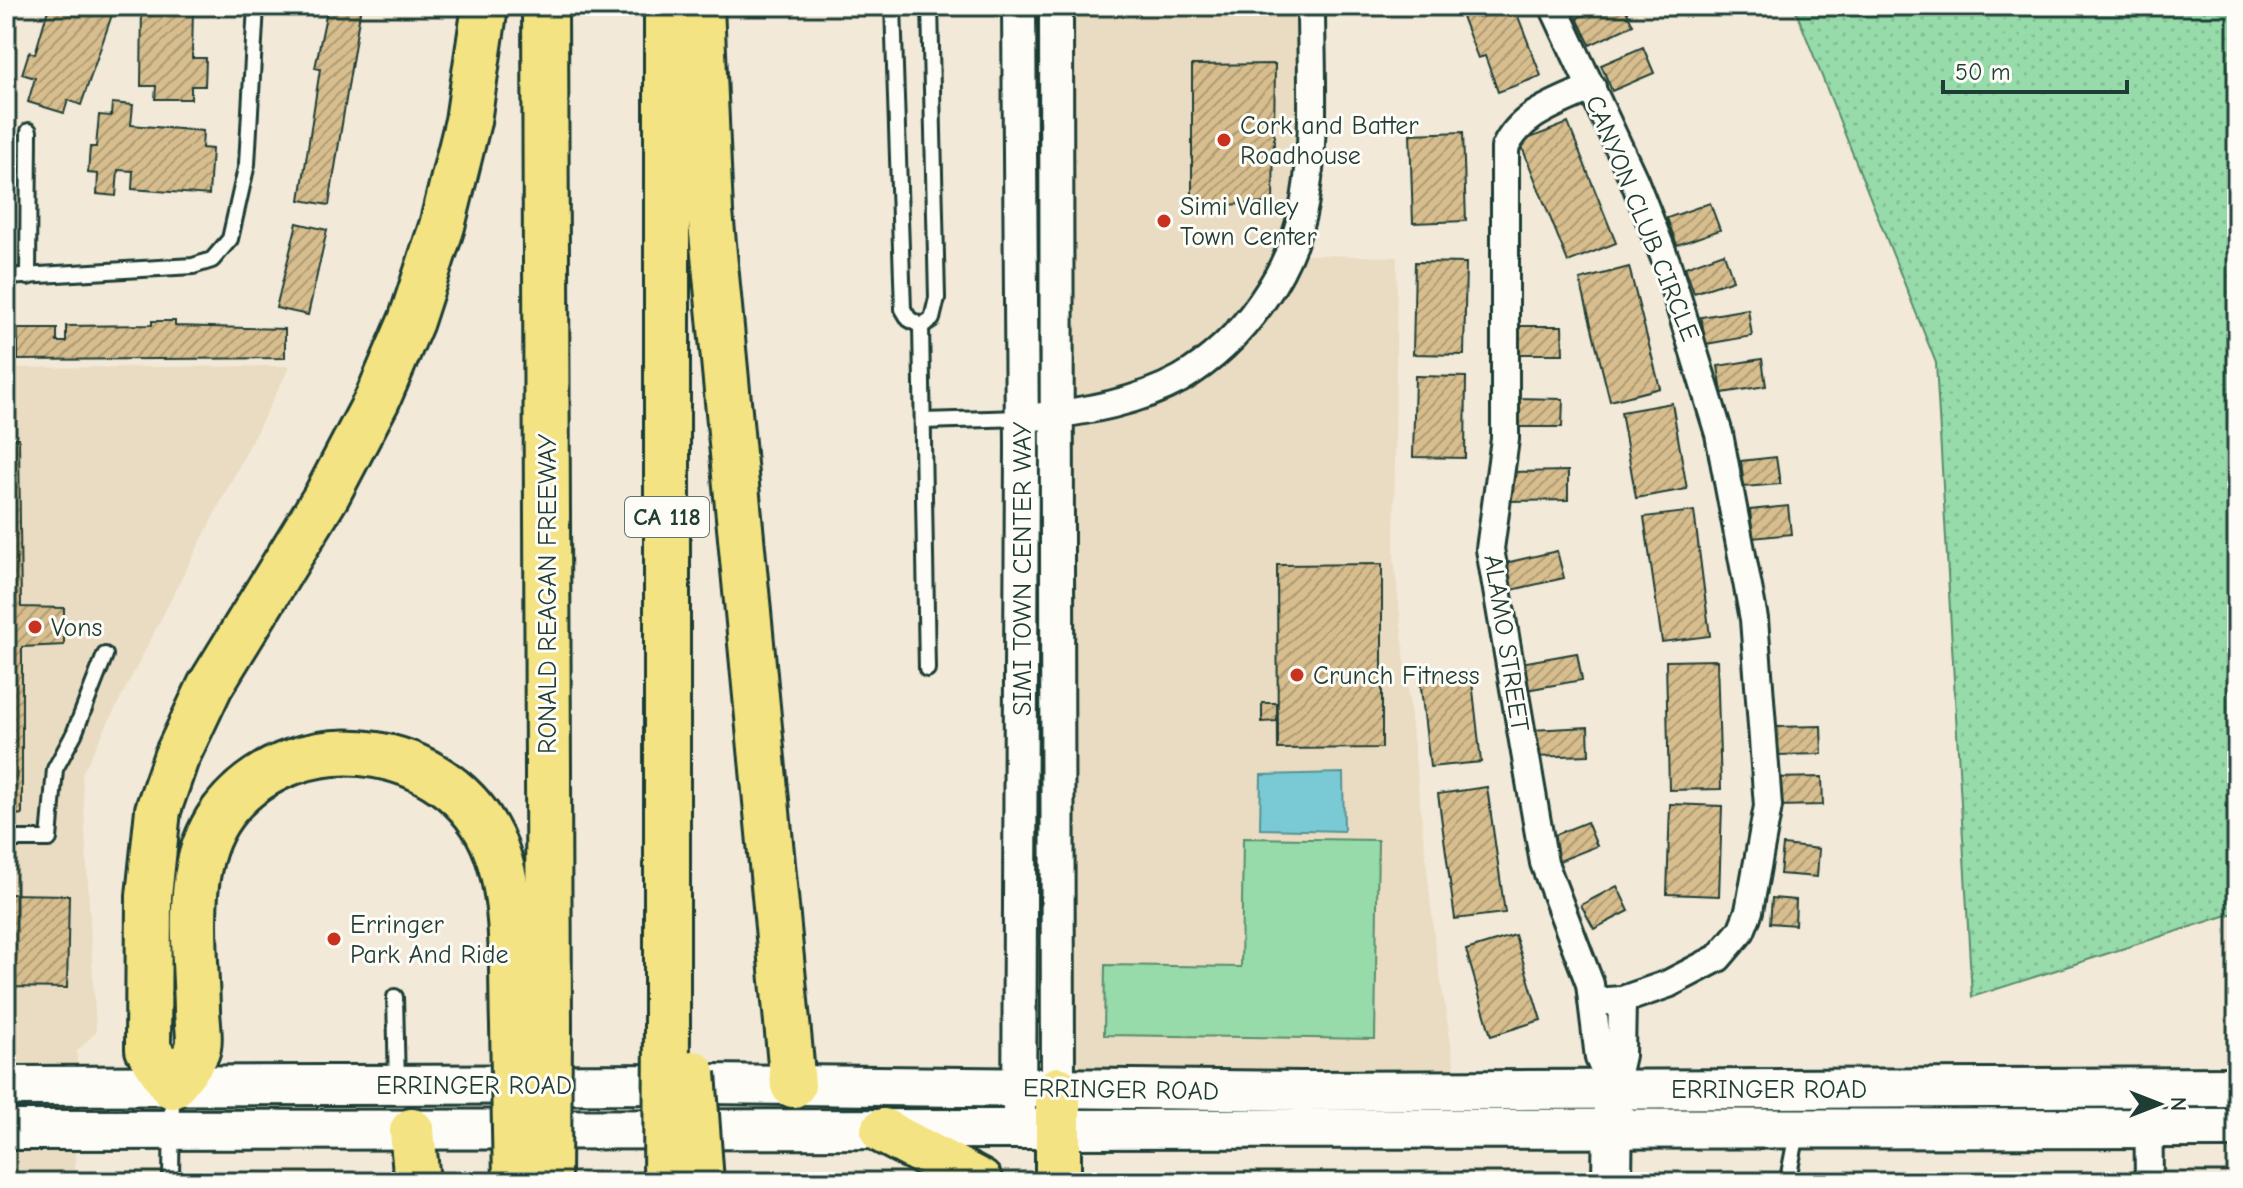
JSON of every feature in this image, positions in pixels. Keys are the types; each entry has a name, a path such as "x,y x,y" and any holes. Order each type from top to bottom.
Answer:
{"highway":[{"path":"485,6 468,121 442,226 411,321 377,400 327,495 210,686 176,758 158,810 149,896 148,1049 172,1086 198,1050 196,885 206,842 221,814 263,776 290,761 324,752 360,751 400,762 445,780 464,799 500,860 531,1026 516,1182"},
{"name":"RONALD REAGAN FREEWAY","path":"545,6 531,1026 548,1182"},
{"name":"CA 118","path":"667,6 667,783 678,1028"},
{"path":"701,6 710,212 793,1085"},
{"path":"666,1182 678,1028"},
{"path":"678,1028 701,1182"},
{"path":"1039,1110 1058,1182"},
{"path":"412,1131 417,1182"},
{"path":"883,1131 980,1182"}],"main road":[{"name":"ERRINGER ROAD","path":"6,1086 793,1085 1039,1110 1613,1127 2237,1128"},
{"name":"ERRINGER ROAD","path":"6,1130 883,1131 1039,1110 1613,1090 2237,1087"},
{"name":"ALAMO STREET","path":"1612,1182 1613,1090"}],"street":[{"name":"SIMI TOWN CENTER WAY","path":"1019,6 1022,418 1039,1110"},
{"name":"SIMI TOWN CENTER WAY","path":"1039,1110 1055,415 1056,6"},
{"path":"1022,418 1055,415 1147,393 1180,379 1242,327 1263,299 1290,248 1305,203 1310,156 1311,6"},
{"name":"CANYON CLUB CIRCLE","path":"1553,6 1592,87 1666,261 1719,434 1754,619 1768,806 1749,911 1741,931 1718,958 1668,984 1622,1000 1594,1002"},
{"name":"ALAMO STREET","path":"1592,87 1528,118 1513,131 1505,148 1505,439 1490,549 1544,863 1594,1002 1599,1058 1613,1090"},
{"name":"ALAMO STREET","path":"1613,1090 1621,1055 1622,1000"},
{"path":"2148,1088 2149,1182"}],"lane":[{"path":"6,277 193,266 212,260 230,239 247,164 256,6"},
{"path":"893,6 903,309 909,319 921,326"},
{"path":"921,326 932,319 937,298 930,6"},
{"path":"28,277 29,131"},
{"path":"921,326 927,669"},
{"path":"923,421 1022,418"},
{"path":"6,839 49,839 55,769 74,734 105,655"},
{"path":"395,997 397,1086"},
{"path":"171,1182 172,1086"},
{"path":"1783,1182 1788,1179 1798,1128"}],"shaded area":[{"path":"1038,6 1305,6 1300,187 1278,254 1397,257 1394,558 1435,944 1456,1076 1030,1081 1041,411"},
{"path":"290,366 82,774 96,1032 77,1051 75,1171 338,1171 348,1182 6,1182 6,368"}],"green space":[{"path":"1794,6 2237,6 2237,912 1972,997 1936,363"},
{"path":"1243,838 1378,840 1375,1039 1104,1035 1105,965 1241,967"}],"water":[{"path":"1343,773 1344,831 1260,829 1261,775"}],"building":[{"path":"49,6 115,6 81,105 68,100 64,113 28,102 35,78 22,74 29,52 35,54"},
{"path":"142,6 207,6 207,10 193,10 192,58 206,58 205,86 191,86 191,99 155,99 156,86 141,86"},
{"path":"328,6 361,6 329,205 300,200 320,69 315,68"},
{"path":"1458,6 1514,6 1541,76 1498,92 1485,56 1478,58"},
{"path":"1602,6 1624,6 1633,25 1590,45 1577,18"},
{"path":"1643,47 1654,73 1612,91 1601,65"},
{"path":"1275,64 1273,203 1192,206 1192,65"},
{"path":"112,103 133,105 131,125 203,131 202,148 212,149 209,195 132,189 133,171 118,170 116,196 97,194 98,174 88,173 90,147 96,147 99,115 111,116"},
{"path":"1568,123 1616,243 1568,262 1520,142"},
{"path":"1463,132 1466,221 1413,223 1410,134"},
{"path":"1710,203 1720,230 1677,245 1667,218"},
{"path":"297,223 327,230 308,315 276,308"},
{"path":"1724,253 1733,280 1694,293 1685,267"},
{"path":"1415,262 1466,263 1464,355 1413,354"},
{"path":"1629,267 1660,388 1610,401 1580,280"},
{"path":"1748,309 1752,336 1706,344 1701,317"},
{"path":"152,321 175,321 175,326 285,329 285,358 18,360 18,329 57,329 57,342 66,342 66,326 152,325"},
{"path":"1515,326 1562,326 1563,354 1516,354"},
{"path":"1762,359 1766,386 1722,393 1718,366"},
{"path":"1415,376 1466,377 1465,458 1413,457"},
{"path":"1514,398 1563,399 1562,427 1514,427"},
{"path":"1672,403 1687,489 1636,498 1621,412"},
{"name":"Vons","path":"6,438 19,438 21,607 64,608 64,645 22,647 22,814 6,816"},
{"path":"1776,457 1780,484 1744,487 1741,461"},
{"path":"1568,471 1568,500 1511,501 1510,472"},
{"path":"1788,506 1791,534 1753,538 1750,510"},
{"path":"1694,511 1710,636 1662,642 1644,517"},
{"path":"1557,551 1564,578 1507,591 1501,564"},
{"path":"1382,564 1382,748 1278,749 1277,565"},
{"path":"1577,653 1582,680 1526,690 1521,663"},
{"path":"1717,660 1721,789 1669,790 1666,661"},
{"path":"1471,672 1481,762 1430,767 1420,679"},
{"path":"1262,703 1277,703 1277,721 1262,722"},
{"path":"1821,726 1822,754 1775,755 1774,727"},
{"path":"1588,727 1589,755 1533,757 1532,730"},
{"path":"1822,777 1823,805 1776,806 1775,778"},
{"path":"1487,787 1505,913 1455,919 1438,794"},
{"path":"1670,804 1722,806 1719,896 1667,894"},
{"path":"1587,822 1597,846 1557,862 1547,838"},
{"path":"1783,845 1819,849 1817,877 1780,874"},
{"path":"1617,886 1629,911 1594,929 1581,905"},
{"path":"6,894 69,895 67,988 6,987"},
{"path":"1772,898 1796,900 1795,925 1770,923"},
{"path":"1515,935 1541,1020 1491,1036 1466,950"},
{"path":"1370,1178 1399,1179 1399,1182 1370,1182"},
{"path":"1681,1178 1739,1178 1739,1182 1681,1182"}],"place":[{"name":"Cork and Batter Roadhouse","path":"1224,140"},
{"name":"Simi Valley Town Center","path":"1164,221"},
{"name":"Vons","path":"35,627"},
{"name":"Crunch Fitness","path":"1297,675"},
{"name":"Erringer Park And Ride","path":"334,939"}]}
